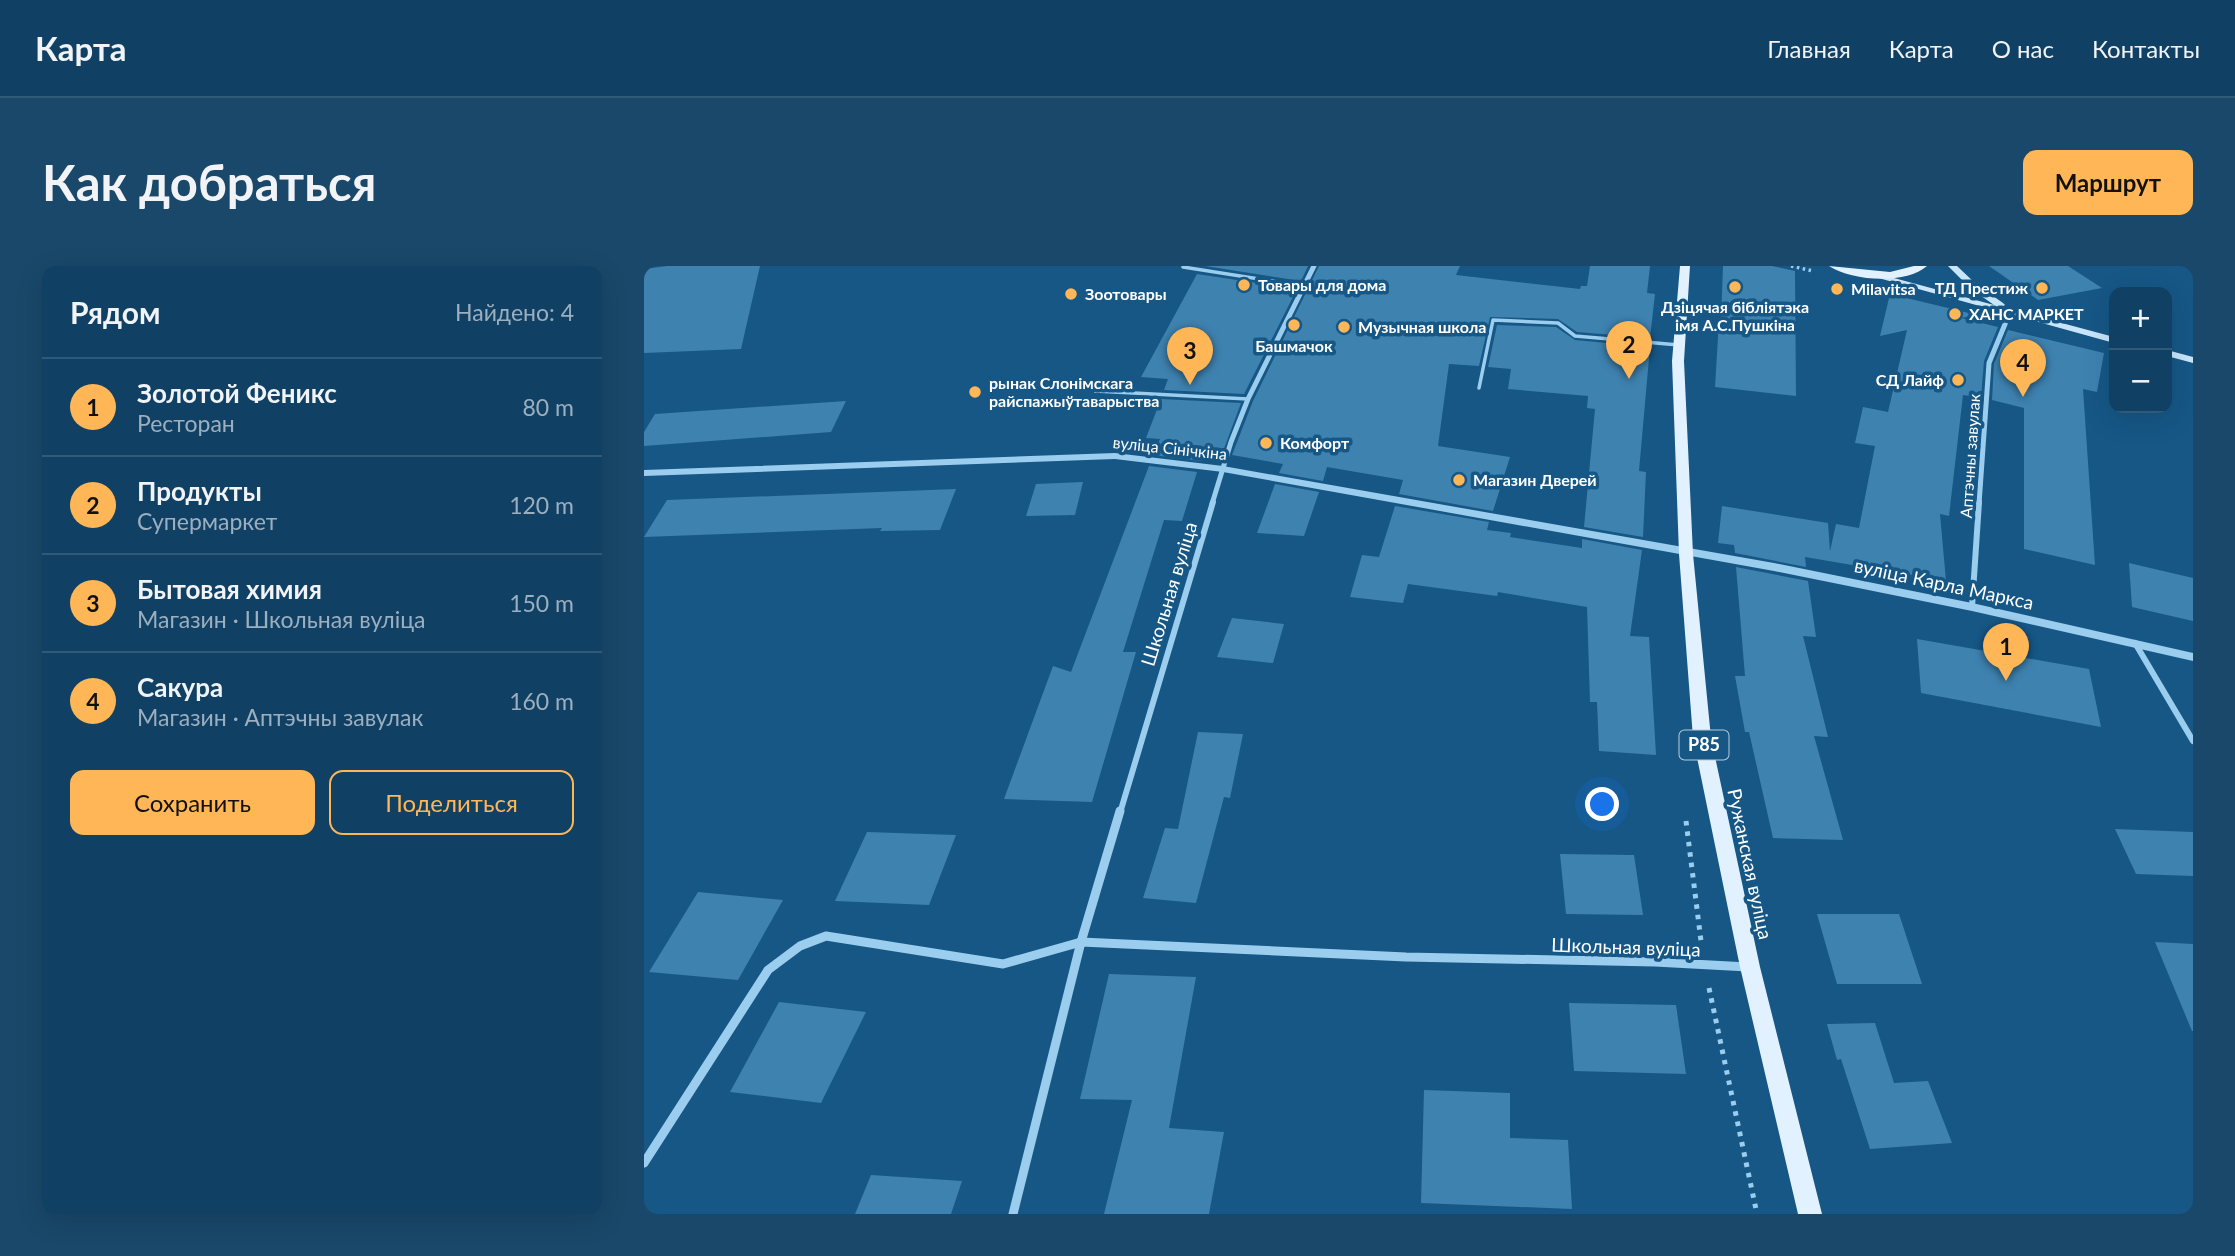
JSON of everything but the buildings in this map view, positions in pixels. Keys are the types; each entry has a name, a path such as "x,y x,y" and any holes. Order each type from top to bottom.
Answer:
{"main road":[{"name":"Ружанская вуліца","path":"1685,266 1679,345 1686,554 1702,738 1750,967 1810,1214"},
{"path":"1834,266 2109,339"},
{"path":"1868,274 1897,276 1912,273 1922,266"},
{"path":"1952,266 1973,286 2010,312"},
{"path":"2172,354 2193,360"}],"street":[{"name":"Школьная вуліца","path":"1013,1214 1081,942 1223,469 1248,399 1314,266"},
{"name":"Аптэчны завулак","path":"1972,607 1989,363 2010,312"},
{"name":"вуліца Сінічкіна","path":"644,473 1115,456 1223,469 1686,554"},
{"name":"вуліца Карла Маркса","path":"1686,554 1774,568 1972,607 2193,657"},
{"path":"2135,643 2193,741"},
{"name":"Школьная вуліца","path":"644,1163 768,970 800,946 825,936 1003,964 1081,942 1406,957 1750,967"}],"lane":[{"path":"1183,267 1303,286"},
{"path":"1479,388 1493,320 1558,323 1575,336 1679,345"},
{"path":"1095,391 1248,399"}],"path":[{"path":"1686,816 1705,965 1757,1214"}],"place":[{"name":"Товары для дома","path":"1244,285"},
{"name":"Дзіцячая бібліятэка імя А.С.Пушкіна","path":"1735,287"},
{"name":"ТД Престиж","path":"2042,288"},
{"name":"Milavitsa","path":"1837,289"},
{"name":"Зоотовары","path":"1071,294"},
{"name":"ХАНС МАРКЕТ","path":"1955,314"},
{"name":"Башмачок","path":"1294,325"},
{"name":"Музычная школа","path":"1344,327"},
{"name":"Продукты","path":"1629,379"},
{"name":"СД Лайф","path":"1958,380"},
{"name":"Бытовая химия","path":"1190,385"},
{"name":"рынак Слонімскага райспажыўтаварыства","path":"975,392"},
{"name":"Сакура","path":"2023,397"},
{"name":"Комфорт","path":"1266,443"},
{"name":"Магазин Дверей","path":"1459,480"},
{"name":"Золотой Феникс","path":"2006,681"}]}
